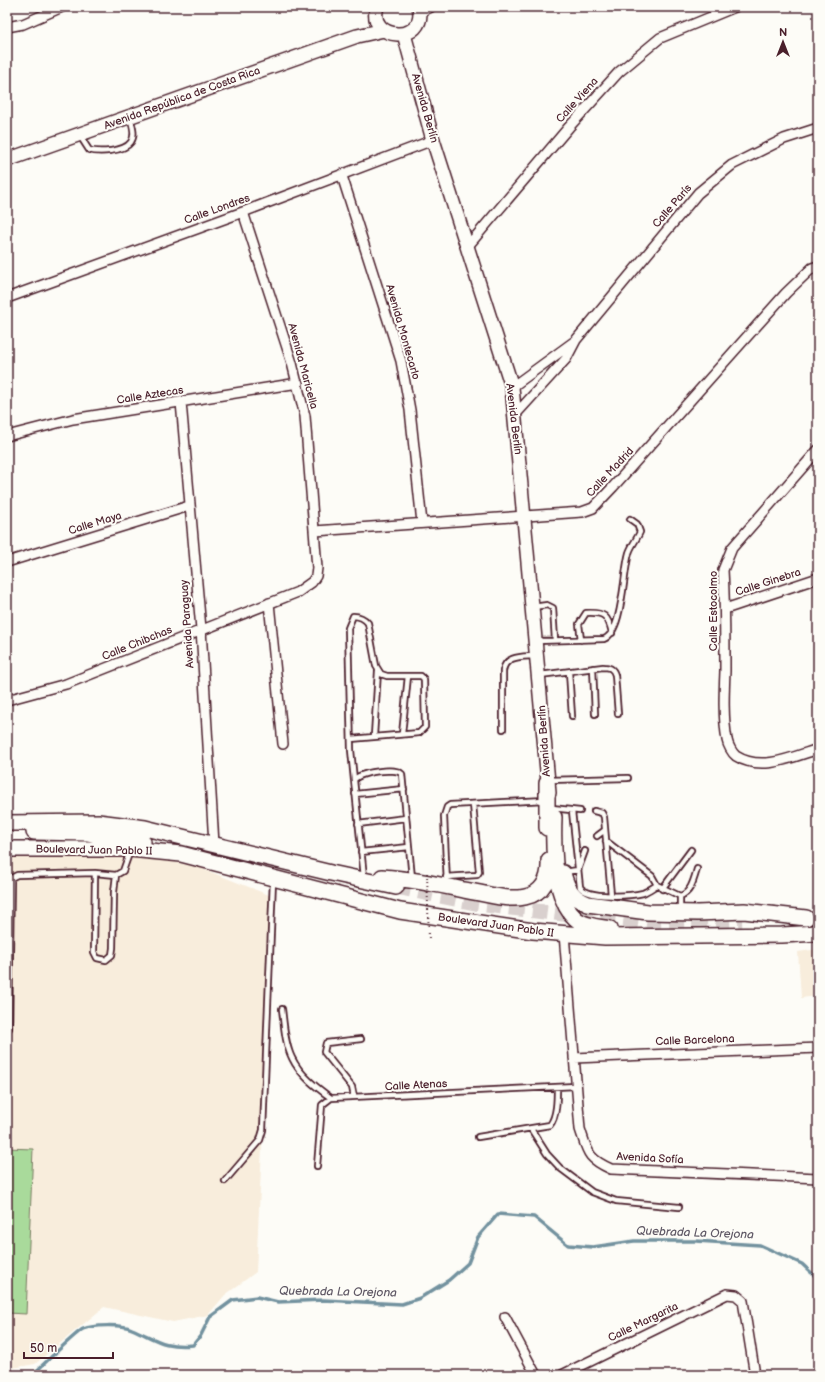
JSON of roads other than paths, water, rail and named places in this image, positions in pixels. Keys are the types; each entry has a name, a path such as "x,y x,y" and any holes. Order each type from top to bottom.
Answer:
{"main road":[{"path":"547,782 563,872 566,883 572,894 579,900 588,904 648,912 680,913 744,911 812,918"},
{"path":"358,877 446,882 514,898 525,897 536,893 545,885 549,876 551,808"},
{"path":"551,808 558,886 561,897 576,919 596,927 620,930 818,929"},
{"name":"Boulevard Juan Pablo II","path":"7,823 98,822 145,828 396,886"},
{"name":"Boulevard Juan Pablo II","path":"7,832 93,834 143,833 177,836"},
{"name":"Boulevard Juan Pablo II","path":"93,834 142,842 181,854 273,876 400,911 495,925 564,934 605,937 782,935 818,933"},
{"name":"Boulevard Juan Pablo II","path":"7,848 130,849 181,854"},
{"path":"742,920 812,918"}],"street":[{"path":"7,27 23,24 62,7"},
{"name":"Calle Viena","path":"467,247 569,127 619,72 660,38 735,7"},
{"path":"377,12 384,30 397,35 410,32 418,23 424,8"},
{"name":"Avenida República de Costa Rica","path":"357,36 377,12"},
{"name":"Avenida República de Costa Rica","path":"7,160 357,36 384,30"},
{"name":"Avenida Berlín","path":"404,34 433,140 512,387 536,640 547,782"},
{"name":"Calle París","path":"515,415 566,359 576,340 698,193 732,165 784,139 818,128"},
{"name":"Calle Londres","path":"7,298 342,176 433,140"},
{"name":"Avenida Montecarlo","path":"342,176 401,361 410,410 422,523"},
{"name":"Avenida Maricella","path":"244,212 298,383 305,416 315,531"},
{"name":"Calle Madrid","path":"315,531 525,517 582,512 593,508 786,293 812,268 818,266"},
{"name":"Calle París","path":"512,387 557,352 576,340"},
{"name":"Calle Aztecas","path":"7,436 73,419 298,383"},
{"name":"Avenida Paraguay","path":"181,402 201,630 214,844"},
{"name":"Calle Estocolmo","path":"818,450 732,548 723,570 725,609 724,713 727,742 736,755 757,762 774,763 818,749"},
{"name":"Calle Maya","path":"7,562 189,506"},
{"name":"Calle Chibchas","path":"7,700 66,684 298,592 312,582 316,576 315,531"},
{"name":"Calle Ginebra","path":"725,609 818,578"},
{"path":"269,603 283,744"},
{"name":"Avenida Sofía","path":"564,934 580,1129 588,1154 600,1163 612,1169 818,1178"},
{"name":"Calle Barcelona","path":"574,1058 818,1048"},
{"name":"Calle Margarita","path":"562,1375 727,1294 736,1295 743,1301 746,1310 755,1375"},
{"path":"505,1317 536,1375"}],"lane":[{"path":"79,135 88,150 96,152 108,152 127,146 131,142 133,135 130,117"},
{"path":"536,640 581,640 604,639 609,637 612,633 619,612 629,552 640,532 637,524 630,519"},
{"path":"533,607 548,605 553,608 555,640"},
{"path":"581,640 579,624 586,613 599,612 606,616 612,633"},
{"path":"358,877 361,852 351,739 348,628 353,616 365,619 368,623 378,671 374,736"},
{"path":"503,729 503,671 505,663 511,659 537,656"},
{"path":"538,675 606,667 613,670 618,714"},
{"path":"593,668 595,714"},
{"path":"351,739 419,733 425,727 424,679 421,676 387,676 378,671"},
{"path":"569,672 572,716"},
{"path":"402,734 408,676"},
{"path":"354,780 361,774 395,770 402,774 412,880"},
{"path":"547,782 628,778"},
{"path":"355,794 404,789"},
{"path":"473,804 479,872 477,875 446,882 445,811 450,805 473,804 580,811"},
{"path":"594,810 602,813 604,817 611,895"},
{"path":"572,811 580,887 585,892 611,895 642,893 657,885"},
{"path":"358,824 406,818"},
{"path":"597,836 605,830"},
{"path":"606,841 652,876 657,885 662,889 680,896 685,895 690,889 697,869"},
{"path":"361,852 409,847"},
{"path":"9,1028 11,878 17,874 95,873 116,875 122,871 130,849"},
{"path":"662,889 691,850"},
{"path":"578,870 585,851"},
{"path":"563,872 578,870"},
{"path":"95,873 94,952 97,958 106,960 112,954 113,948 114,892 116,875"},
{"path":"225,1181 260,1140 263,1130 273,876"},
{"path":"680,896 680,913"},
{"path":"282,1009 287,1043 292,1058 312,1084 331,1098 322,1105 317,1166"},
{"path":"354,1096 352,1088 324,1052 324,1048 326,1043 361,1039"},
{"name":"Calle Atenas","path":"331,1098 576,1086"},
{"path":"478,1137 546,1127 553,1121 556,1102 556,1087"},
{"path":"531,1129 547,1154 560,1168 592,1192 616,1201 679,1207"}],"waterway":[{"name":"Quebrada La Orejona","path":"33,1375 74,1336 83,1329 93,1327 127,1327 160,1342 183,1346 193,1345 201,1335 210,1317 233,1300 257,1297 278,1302 323,1300 402,1304 420,1298 449,1280 468,1263 478,1237 498,1214 534,1217 568,1245 593,1247 634,1241 696,1241 760,1245 802,1264 818,1279"}],"tunnel":[{"path":"396,887 485,905 648,924 742,920"}]}
